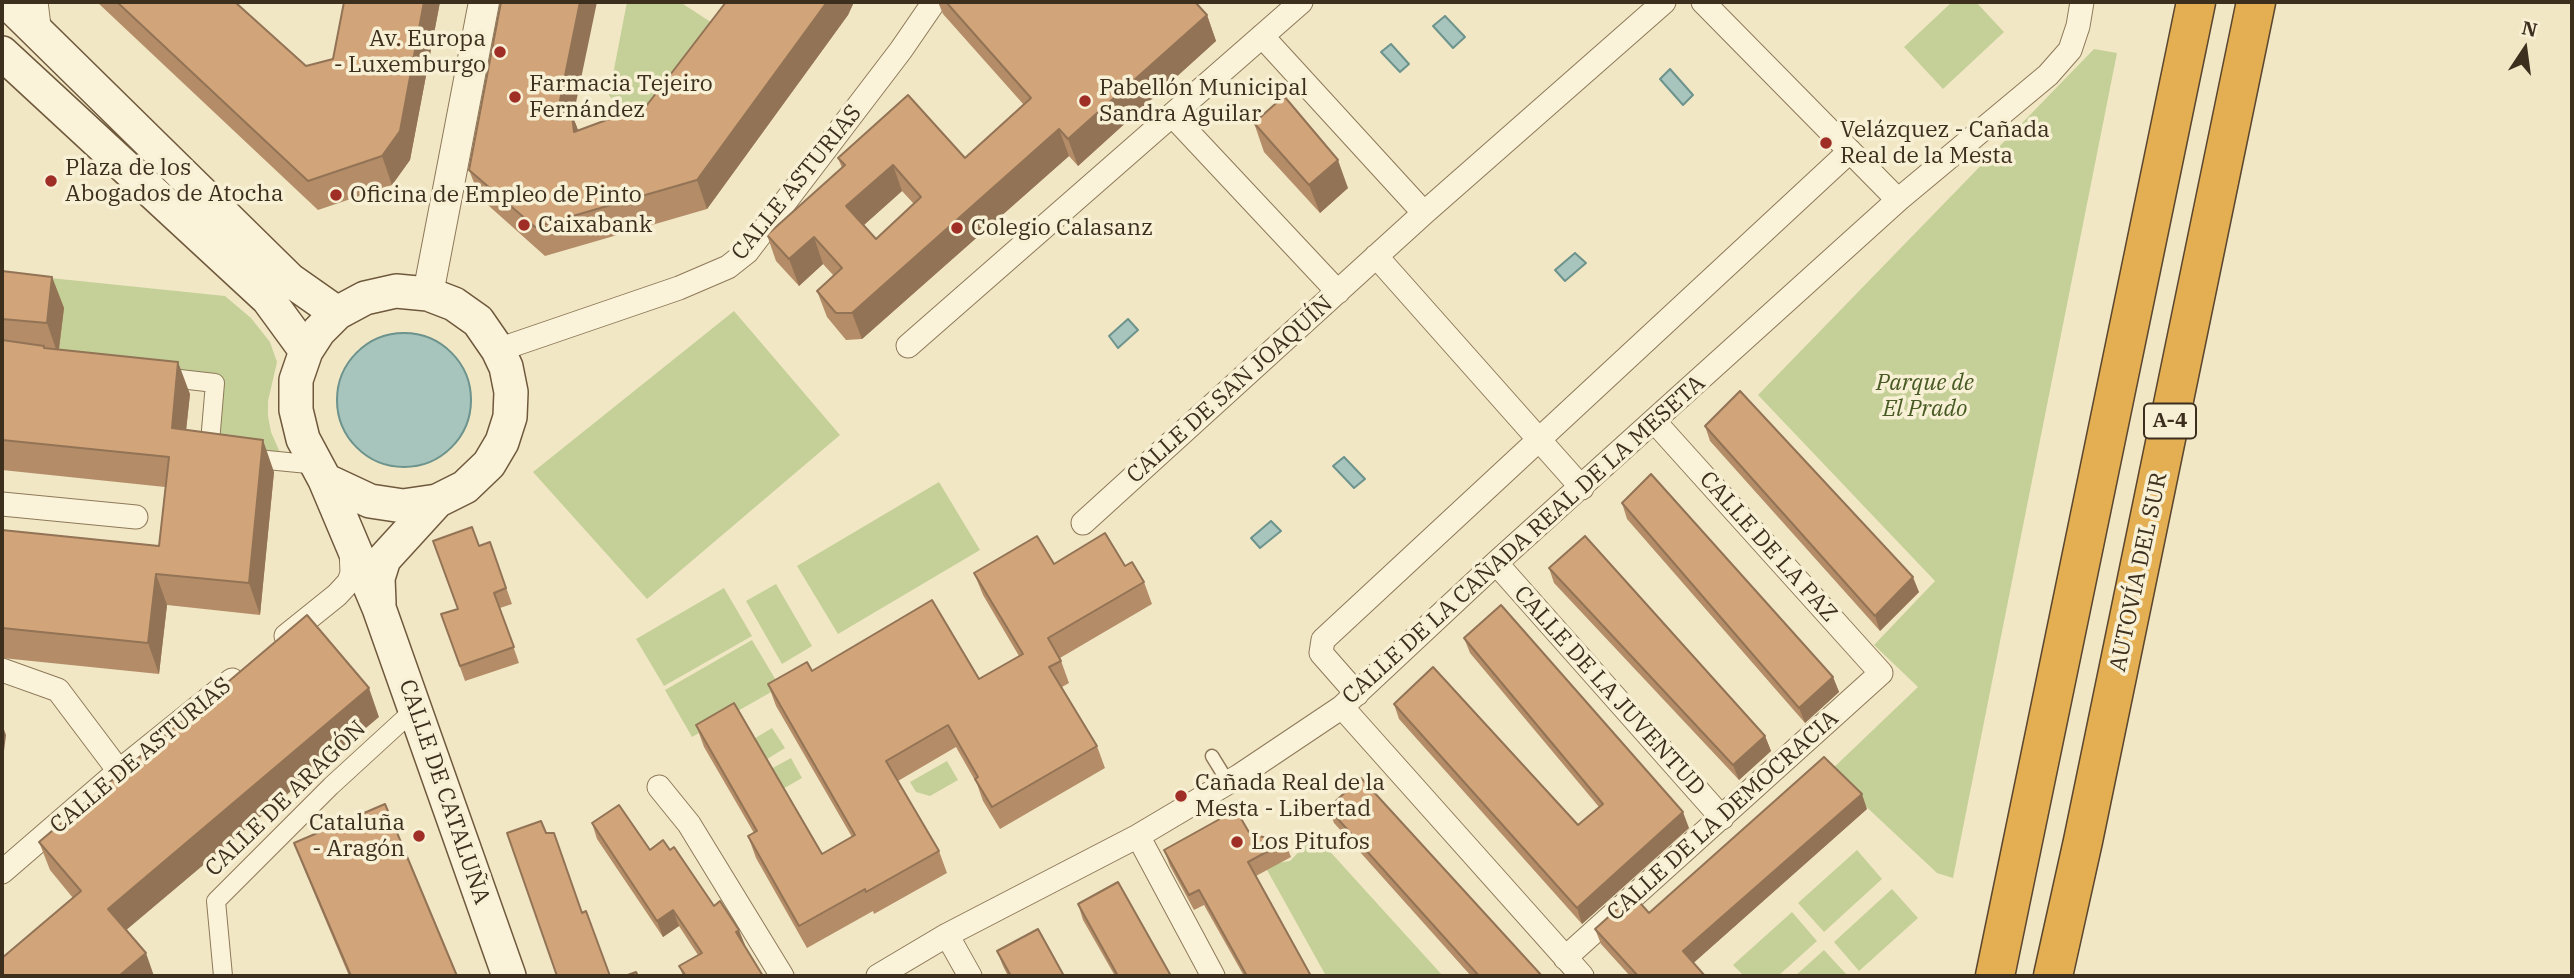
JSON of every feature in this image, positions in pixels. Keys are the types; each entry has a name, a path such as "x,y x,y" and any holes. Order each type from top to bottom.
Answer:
{"highway":[{"name":"A-4","path":"1995,976 2196,2"},
{"name":"AUTOVÍA DEL SUR","path":"2053,976 2256,2"},
{"path":"1970,976 1973,961 2023,837"},
{"path":"2079,976 2089,915 2083,841"}],"main road":[{"path":"7,2 38,18 290,280 337,313"},
{"path":"2,53 268,299 306,351"},
{"path":"396,291 428,294 454,304 478,321 499,349 506,366 511,392 510,418 502,442 489,464 466,487 437,501 403,506 370,501 321,472 303,439 296,410 296,380 306,351 319,331 337,313 365,298 396,291"},
{"name":"CALLE DE CATALUÑA","path":"321,472 379,608 509,976"},
{"path":"379,608 378,578 384,559 437,501"}],"street":[{"path":"428,294 484,2"},
{"name":"CALLE ASTURIAS","path":"499,349 679,288 728,267 747,252 901,50 934,2"},
{"path":"908,346 1301,2"},
{"name":"CALLE DE SAN JOAQUÍN","path":"1083,523 1376,256 1664,2"},
{"path":"1703,2 1898,200"},
{"name":"CALLE DE LA CAÑADA REAL DE LA MESETA","path":"878,976 947,935 1138,836 1228,782 1350,701 1496,563 1898,200 2048,75 2070,50 2082,2"},
{"path":"1262,36 1424,213"},
{"path":"1173,116 1338,292"},
{"path":"1583,976 1350,701 1321,653 1323,640 1850,151"},
{"path":"1376,256 1582,488"},
{"path":"145,375 215,383 207,453 321,472"},
{"name":"CALLE DE LA PAZ","path":"1654,421 1881,673"},
{"path":"2,503 136,517"},
{"path":"264,653 337,595 349,582 352,573 351,546"},
{"name":"CALLE DE LA JUVENTUD","path":"1496,563 1722,818"},
{"path":"2,670 58,690 119,771"},
{"name":"CALLE DE ASTURIAS","path":"2,872 119,771 244,670"},
{"name":"CALLE DE LA DEMOCRACIA","path":"1565,958 1881,673"},
{"name":"CALLE DE ARAGÓN","path":"223,976 216,901 331,786 415,709"},
{"path":"659,786 689,824 782,976"},
{"path":"1138,836 1213,976"},
{"path":"947,935 970,976"}],"lane":[{"path":"1212,756 1228,782"}],"green space":[{"path":"627,2 680,2 726,32 664,114 629,115 620,111 609,95"},
{"path":"1952,2 1976,2 2004,32 1943,89 1904,47"},
{"name":"Parque de El Prado","path":"2094,49 2117,53 1953,878 1937,873 1829,772 1918,687 1874,645 1935,581 1758,395"},
{"path":"2,273 225,296 251,318 270,342 277,362 268,401 268,416 271,432 286,466 198,457 205,391 2,370"},
{"path":"734,311 840,435 647,599 533,472"},
{"path":"939,482 980,550 838,634 797,566"},
{"path":"776,584 812,646 782,664 746,601"},
{"path":"724,588 752,636 664,686 636,639"},
{"path":"752,640 780,687 692,737 665,690"},
{"path":"772,728 785,748 764,761 752,740"},
{"path":"791,758 802,778 781,790 769,770"},
{"path":"947,761 958,780 930,796 916,792 910,782"},
{"path":"1315,835 1443,976 1326,976 1262,861 1271,864 1290,861"},
{"path":"1857,850 1882,879 1824,932 1798,903"},
{"path":"1892,889 1918,918 1859,971 1834,942"},
{"path":"1792,912 1817,941 1778,976 1744,976 1733,965"},
{"path":"1824,950 1848,976 1795,976"}],"water":[{"path":"1445,16 1465,37 1453,48 1433,26"},
{"path":"1391,44 1409,64 1400,72 1381,52"},
{"path":"1670,69 1693,95 1683,105 1660,79"},
{"path":"1575,253 1586,263 1565,281 1555,270"},
{"path":"1128,319 1138,330 1118,348 1109,336"},
{"path":"404,333 430,338 452,352 466,374 471,400 466,426 452,448 430,462 404,467 378,462 356,448 342,426 337,400 342,374 356,352 378,338"},
{"path":"1344,457 1365,479 1354,488 1333,466"},
{"path":"1271,521 1281,531 1260,548 1251,538"}],"building":[{"path":"117,2 235,2 306,66 333,59 344,2 424,2 400,131 382,156 308,181"},
{"path":"501,2 580,2 556,120 572,115 574,132 647,105 726,2 827,2 697,180 535,227 469,170"},
{"path":"946,2 1195,2 1207,15 1068,139 1059,129 852,313 836,313 817,291 842,268 814,237 789,259 767,235 845,165 838,158 908,95 965,158 1031,98","holes":["893,165 921,197 876,239 846,206"]},
{"path":"1284,96 1338,160 1309,185 1254,123"},
{"path":"2,271 52,277 47,323 2,319"},
{"path":"2,340 44,348 178,362 172,428 263,440 249,583 156,574 148,643 2,628 2,530 159,546 169,457 2,440"},
{"path":"1740,391 1913,577 1875,616 1705,426"},
{"path":"1651,474 1833,677 1799,708 1622,503"},
{"path":"472,527 479,546 490,542 506,588 494,593 514,647 460,666 441,614 458,609 433,541"},
{"path":"1105,533 1125,566 1132,562 1144,582 1048,638 1061,661 1049,667 1097,746 992,807 948,725 886,761 939,851 799,926 748,836 757,831 696,725 734,703 822,854 855,835 768,684 807,662 812,671 932,600 979,679 1023,654 974,573 1037,536 1054,564"},
{"path":"1585,536 1765,736 1733,765 1549,568"},
{"path":"1501,605 1683,812 1577,908 1394,704 1433,667 1578,825 1603,804 1464,638"},
{"path":"307,615 369,688 108,909 146,953 119,976 2,976 2,958 81,891 39,842"},
{"path":"1824,757 1862,794 1683,951 1705,976 1638,976 1595,929 1633,895 1649,913"},
{"path":"1361,778 1542,976 1479,976 1328,808"},
{"path":"385,804 457,976 351,976 294,843"},
{"path":"619,805 650,850 663,840 670,850 674,847 714,906 720,901 763,976 686,976 679,966 702,953 673,910 657,921 592,823"},
{"path":"1236,810 1250,834 1285,842 1248,862 1311,976 1247,976 1199,890 1189,895 1164,850"},
{"path":"541,821 546,833 554,833 582,913 586,911 610,976 557,976 507,833"},
{"path":"1118,882 1171,976 1118,976 1078,904"},
{"path":"1038,929 1064,976 1011,976 997,951"}],"place":[{"name":"Av. Europa - Luxemburgo","path":"500,52"},
{"name":"Farmacia Tejeiro Fernández","path":"515,97"},
{"name":"Pabellón Municipal Sandra Aguilar","path":"1085,101"},
{"name":"Velázquez - Cañada Real de la Mesta","path":"1826,143"},
{"name":"Plaza de los Abogados de Atocha","path":"51,181"},
{"name":"Oficina de Empleo de Pinto","path":"336,195"},
{"name":"Caixabank","path":"524,225"},
{"name":"Colegio Calasanz","path":"957,228"},
{"name":"Cañada Real de la Mesta - Libertad","path":"1181,796"},
{"name":"Cataluña - Aragón","path":"419,836"},
{"name":"Los Pitufos","path":"1237,842"}]}
